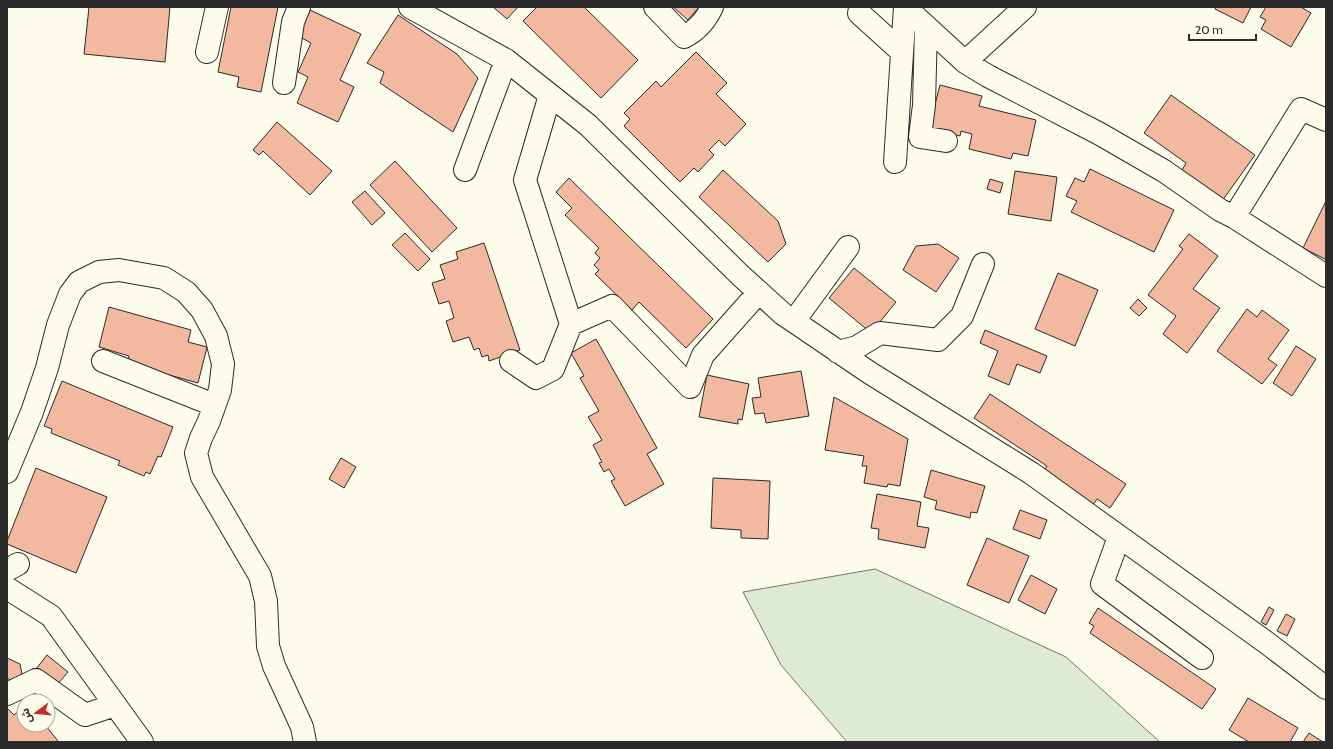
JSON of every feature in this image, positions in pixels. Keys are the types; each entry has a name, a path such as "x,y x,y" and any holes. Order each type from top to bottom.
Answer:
{"street":[{"path":"207,52 217,7"},
{"path":"284,83 293,22 299,7"},
{"path":"410,7 506,60 588,125 783,314 870,373 1031,473 1260,638 1326,688"},
{"path":"655,7 684,37 692,33 708,16 712,7"},
{"path":"905,7 965,62 988,76 1100,134 1164,171 1220,210 1234,217 1326,276"},
{"path":"895,162 905,7"},
{"path":"965,62 1025,7"},
{"path":"859,13 901,51"},
{"path":"926,26 924,105 920,137 946,141"},
{"path":"465,170 506,60"},
{"path":"511,361 536,378 553,369 571,324 525,180 550,95"},
{"path":"1234,217 1301,109 1326,120"},
{"path":"794,321 848,247"},
{"path":"838,352 857,347 880,333 938,340 962,316 983,264"},
{"path":"7,472 32,412 58,324 70,294 79,282 99,272 119,270 164,278 186,292 202,310 216,336 223,364 220,390 200,438 196,454 202,477 260,576 266,601 268,646 274,666 302,727 305,742"},
{"path":"571,324 612,306 690,387 704,355 759,292"},
{"path":"103,361 214,405"},
{"path":"1119,537 1102,584 1202,658"},
{"path":"7,588 51,616 140,742"},
{"path":"7,694 36,680 86,715 115,705"}],"green space":[{"path":"875,569 1066,657 1160,742 847,742 781,665 743,592"}],"building":[{"path":"89,7 170,7 165,62 84,54"},
{"path":"231,7 278,7 261,92 237,87 239,77 218,72"},
{"path":"493,7 518,7 507,19"},
{"path":"537,7 584,7 638,60 601,98 523,21"},
{"path":"673,7 699,7 688,20"},
{"path":"1216,7 1251,7 1243,23 1215,9"},
{"path":"1266,7 1301,7 1311,13 1291,47 1261,29 1266,20 1260,17"},
{"path":"310,10 361,34 340,80 354,87 338,122 297,103 308,77 298,72 311,43 298,36"},
{"path":"398,15 457,54 478,78 453,132 380,83 384,72 367,63"},
{"path":"696,52 727,83 716,94 746,124 725,146 719,140 709,150 714,155 698,172 694,168 680,182 624,126 630,119 624,113 656,81 661,87"},
{"path":"940,85 982,96 979,106 1036,120 1028,156 1013,153 1011,159 969,149 972,134 961,131 960,136 929,128"},
{"path":"1171,95 1255,155 1222,201 1181,172 1186,163 1144,133"},
{"path":"277,122 332,171 310,195 263,151 259,155 253,150"},
{"path":"395,161 457,228 432,252 370,185"},
{"path":"1090,169 1174,210 1154,252 1071,212 1077,201 1066,196 1075,178 1084,182"},
{"path":"723,170 778,221 786,244 768,262 699,197"},
{"path":"1015,171 1057,177 1051,221 1008,214"},
{"path":"569,178 713,319 686,348 639,302 632,310 595,274 599,270 594,265 600,258 595,253 599,248 565,215 572,208 556,192"},
{"path":"990,179 1003,183 1000,193 987,189"},
{"path":"365,191 385,213 372,225 352,202"},
{"path":"1326,201 1326,257 1325,259 1303,248"},
{"path":"405,233 430,259 418,271 392,245"},
{"path":"1189,234 1218,256 1193,289 1220,308 1187,353 1163,334 1176,316 1148,295 1183,249 1179,246"},
{"path":"484,243 520,350 489,361 488,355 482,357 479,348 474,350 469,337 453,342 446,321 454,318 449,301 439,304 432,283 445,279 440,265 458,259 456,252"},
{"path":"938,244 959,258 936,292 903,270 916,246"},
{"path":"854,268 896,302 871,333 829,298"},
{"path":"1058,273 1098,290 1075,346 1035,329"},
{"path":"1138,299 1147,308 1139,316 1130,308"},
{"path":"109,307 191,330 188,342 207,347 198,383 127,365 129,356 99,347"},
{"path":"1247,309 1257,317 1262,310 1289,330 1268,359 1277,365 1262,384 1217,351"},
{"path":"985,330 1047,356 1040,373 1017,364 1009,385 988,376 998,351 980,343"},
{"path":"596,339 657,448 647,454 664,484 625,506 611,481 615,479 609,469 604,472 599,463 602,462 593,445 602,440 588,417 599,411 580,378 584,376 571,353"},
{"path":"1296,346 1316,359 1292,396 1273,383"},
{"path":"801,371 809,416 766,423 764,413 755,414 752,398 761,397 758,378"},
{"path":"707,375 749,384 742,420 738,419 738,424 699,417"},
{"path":"62,381 173,427 161,457 158,456 150,474 146,472 144,476 118,465 120,461 51,433 52,429 44,426"},
{"path":"990,394 1126,484 1110,508 1097,499 1092,506 1042,473 1047,466 974,418"},
{"path":"834,397 908,439 900,486 888,484 887,487 864,483 867,466 862,466 864,456 825,450"},
{"path":"341,458 356,467 344,488 329,479"},
{"path":"36,468 107,497 76,573 7,544"},
{"path":"931,470 985,486 977,513 971,512 970,518 935,509 937,501 924,497"},
{"path":"713,478 770,481 768,539 741,538 741,530 711,528"},
{"path":"877,494 921,502 917,526 929,528 925,548 878,539 879,529 871,528"},
{"path":"1020,510 1047,520 1040,539 1013,529"},
{"path":"987,538 1029,556 1009,603 967,585"},
{"path":"1031,575 1057,589 1045,614 1018,600"},
{"path":"1269,607 1274,610 1266,625 1261,622"},
{"path":"1098,608 1216,689 1202,709 1090,633 1094,626 1089,623"},
{"path":"1286,614 1295,619 1287,636 1277,631"},
{"path":"47,655 68,672 56,686 36,669"},
{"path":"7,658 20,664 22,674 12,681 7,678"},
{"path":"1248,698 1298,728 1290,742 1249,742 1229,730"},
{"path":"8,709 14,715 16,713 16,733 52,733 59,742 7,742 7,710"},
{"path":"1309,733 1323,742 1303,742"}]}
